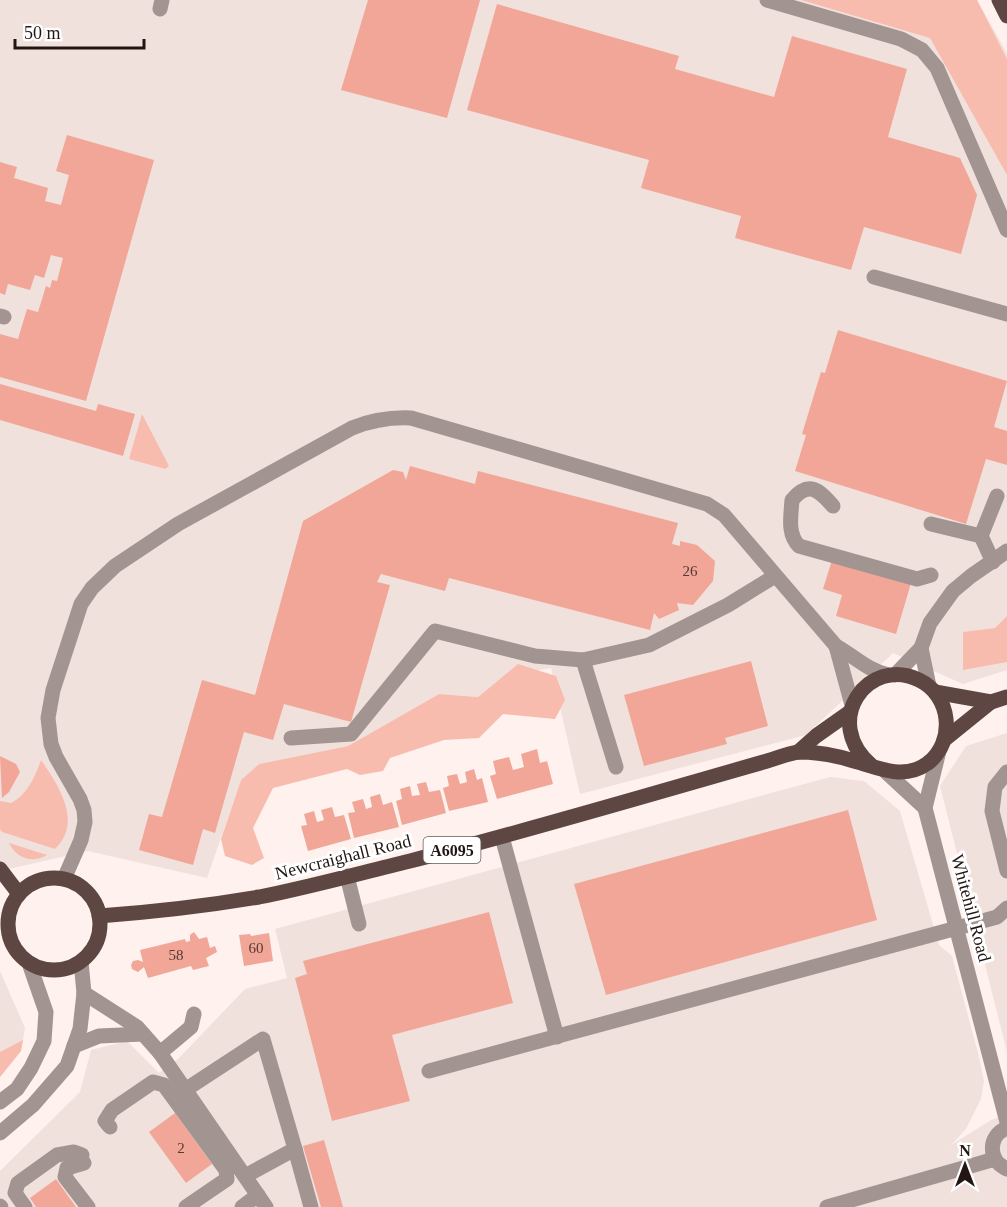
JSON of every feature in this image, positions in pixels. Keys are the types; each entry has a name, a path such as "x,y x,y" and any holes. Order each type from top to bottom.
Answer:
{"main road":[{"name":"Newcraighall Road","path":"798,752 851,709 861,691 873,681 892,675 913,678 932,689 991,702"},
{"path":"932,689 942,702 946,715 947,728 941,746"},
{"name":"Newcraighall Road","path":"99,916 173,910 256,897 347,876 502,837 798,752 852,760 901,773 916,770 928,762 941,746 991,702 1007,697"},
{"path":"851,709 849,728 852,743 860,756 879,769"},
{"path":"0,869 19,894"},
{"path":"46,878 64,879 84,889 92,898 100,924 97,941 88,956 69,968 53,970 36,967 29,963 14,948 9,936 10,909 19,894 30,884 46,878"}],"street":[{"path":"767,0 888,34 922,50 937,68 1007,230"},
{"path":"873,277 1007,315"},
{"path":"64,879 81,840 85,822 84,810 51,744 48,718 53,690 81,604 102,578 133,554 178,525 352,428 374,420 393,417 411,418 707,504 724,515 836,646 876,673 892,675 921,648 930,623 953,591 970,576 1007,551"},
{"path":"832,506 821,492 809,488 799,492 792,500 791,532 794,541 799,546 917,579 931,575"},
{"path":"993,562 981,536 996,496"},
{"path":"931,524 981,536"},
{"path":"291,738 351,734 435,632 535,656 583,660 649,645 728,605 775,576"},
{"path":"836,646 851,709"},
{"path":"921,648 932,689"},
{"path":"583,660 616,767"},
{"name":"Whitehill Road","path":"941,746 925,808 1007,1122"},
{"path":"879,769 925,808"},
{"path":"1007,772 995,787 992,811 1007,871"},
{"path":"502,837 557,1036"},
{"path":"347,876 359,924"},
{"path":"429,1071 997,917 1007,908"},
{"path":"0,1133 33,1105 67,1066 80,1029 84,993 81,962"},
{"path":"0,1102 17,1089 31,1068 44,1041 46,1012 29,963"},
{"path":"84,993 137,1027 160,1053 262,1201 242,1207"},
{"path":"160,1053 191,1026 194,1014"},
{"path":"74,1046 99,1036 143,1034"},
{"path":"185,1090 263,1039 311,1207"},
{"path":"110,1127 105,1121 112,1110 153,1082 164,1085 226,1170 227,1179 186,1207"},
{"path":"827,1207 1001,1164 992,1153 993,1140 997,1134 1007,1128"},
{"path":"244,1176 295,1149"},
{"path":"25,1207 15,1193 18,1183 57,1155 74,1152 83,1159 67,1168 65,1177 88,1207"}],"shaded area":[{"path":"0,0 977,0 1007,53 1007,670 963,684 893,653 806,735 580,794 551,668 502,677 478,697 439,694 348,746 259,764 241,780 207,878 88,851 0,871"},
{"path":"801,0 977,0 1007,59 1007,175 930,38"},
{"path":"142,414 169,466 165,469 129,459"},
{"path":"1007,616 1007,662 963,670 963,632 995,628"},
{"path":"518,664 556,676 565,700 555,719 503,714 479,738 444,740 390,758 383,771 360,775 347,769 273,788 253,828 264,858 252,865 225,856 221,839 241,780 259,764 348,746 439,694 478,697"},
{"path":"1007,733 1007,1052 940,786 966,746"},
{"path":"41,760 61,792 68,816 63,838 55,849 2,832 0,829 0,801 11,803 22,795 33,779"},
{"path":"830,777 864,781 900,811 939,945 952,956 984,1081 981,1099 966,1129 951,1145 991,1120 1007,1114 1007,1207 0,1207 0,1171 80,1092 91,1050 127,1041 159,1073 178,1059 245,989 287,978 275,929"},
{"path":"9,843 47,855 36,859 25,858 20,856"},
{"path":"0,971 25,1028 21,1051 0,1077"},
{"path":"23,1040 21,1051 0,1077 0,1052"}],"building":[{"path":"368,0 480,0 447,118 341,90"},
{"path":"497,4 679,56 675,69 774,97 792,36 907,69 888,137 960,158 977,195 961,254 864,227 851,270 735,238 741,216 641,188 649,160 467,110"},
{"path":"67,135 154,160 86,401 0,377 0,334 18,339 27,309 38,312 46,286 50,288 52,280 57,281 63,258 51,255 44,278 35,275 30,290 8,284 5,295 0,293 0,162 17,167 14,178 48,188 45,201 61,205 69,175 56,171"},
{"path":"838,330 1007,381 994,427 1007,431 1007,465 986,459 966,524 795,471 806,435 802,434 821,372 825,373"},
{"path":"0,384 96,411 98,404 135,414 123,456 0,420"},
{"path":"410,466 475,484 478,471 678,523 672,544 680,546 680,541 697,545 715,561 713,581 693,605 677,603 679,610 659,619 654,613 650,630 449,578 445,591 381,574 377,582 390,585 351,722 284,704 273,740 244,732 215,833 203,829 193,865 139,850 149,814 162,817 202,680 255,695 303,521 393,470 403,472 406,480"},
{"path":"832,560 911,583 896,634 836,616 842,595 823,589"},
{"path":"751,661 768,726 725,738 727,744 644,766 624,695"},
{"path":"537,749 540,763 547,761 553,784 497,799 490,776 496,774 493,761 509,757 513,770 524,767 521,754"},
{"path":"0,756 16,764 20,772 9,792 2,798"},
{"path":"474,769 477,780 482,778 488,802 449,811 443,788 449,786 447,776 457,774 460,784 467,782 465,772"},
{"path":"426,782 429,792 440,790 446,813 402,825 396,801 402,799 400,789 410,786 412,796 420,795 417,784"},
{"path":"380,794 383,805 392,802 399,827 354,838 348,813 355,812 352,802 363,799 366,809 372,807 370,797"},
{"path":"332,807 335,817 344,815 351,839 308,851 301,826 307,825 304,814 314,811 317,822 324,820 321,810"},
{"path":"848,810 877,920 606,995 574,884"},
{"path":"489,912 513,1003 392,1035 410,1101 332,1121 295,978 307,974 303,961"},
{"path":"194,932 199,939 207,937 210,948 215,946 217,952 206,958 209,966 193,970 191,966 148,978 144,967 138,972 132,969 133,961 143,962 140,950 185,939 186,942 190,941 190,935"},
{"path":"269,933 273,961 244,966 239,935"},
{"path":"175,1113 212,1164 186,1183 149,1132"},
{"path":"324,1140 343,1207 321,1207 303,1146"},
{"path":"56,1179 76,1207 36,1207 30,1198"}]}
